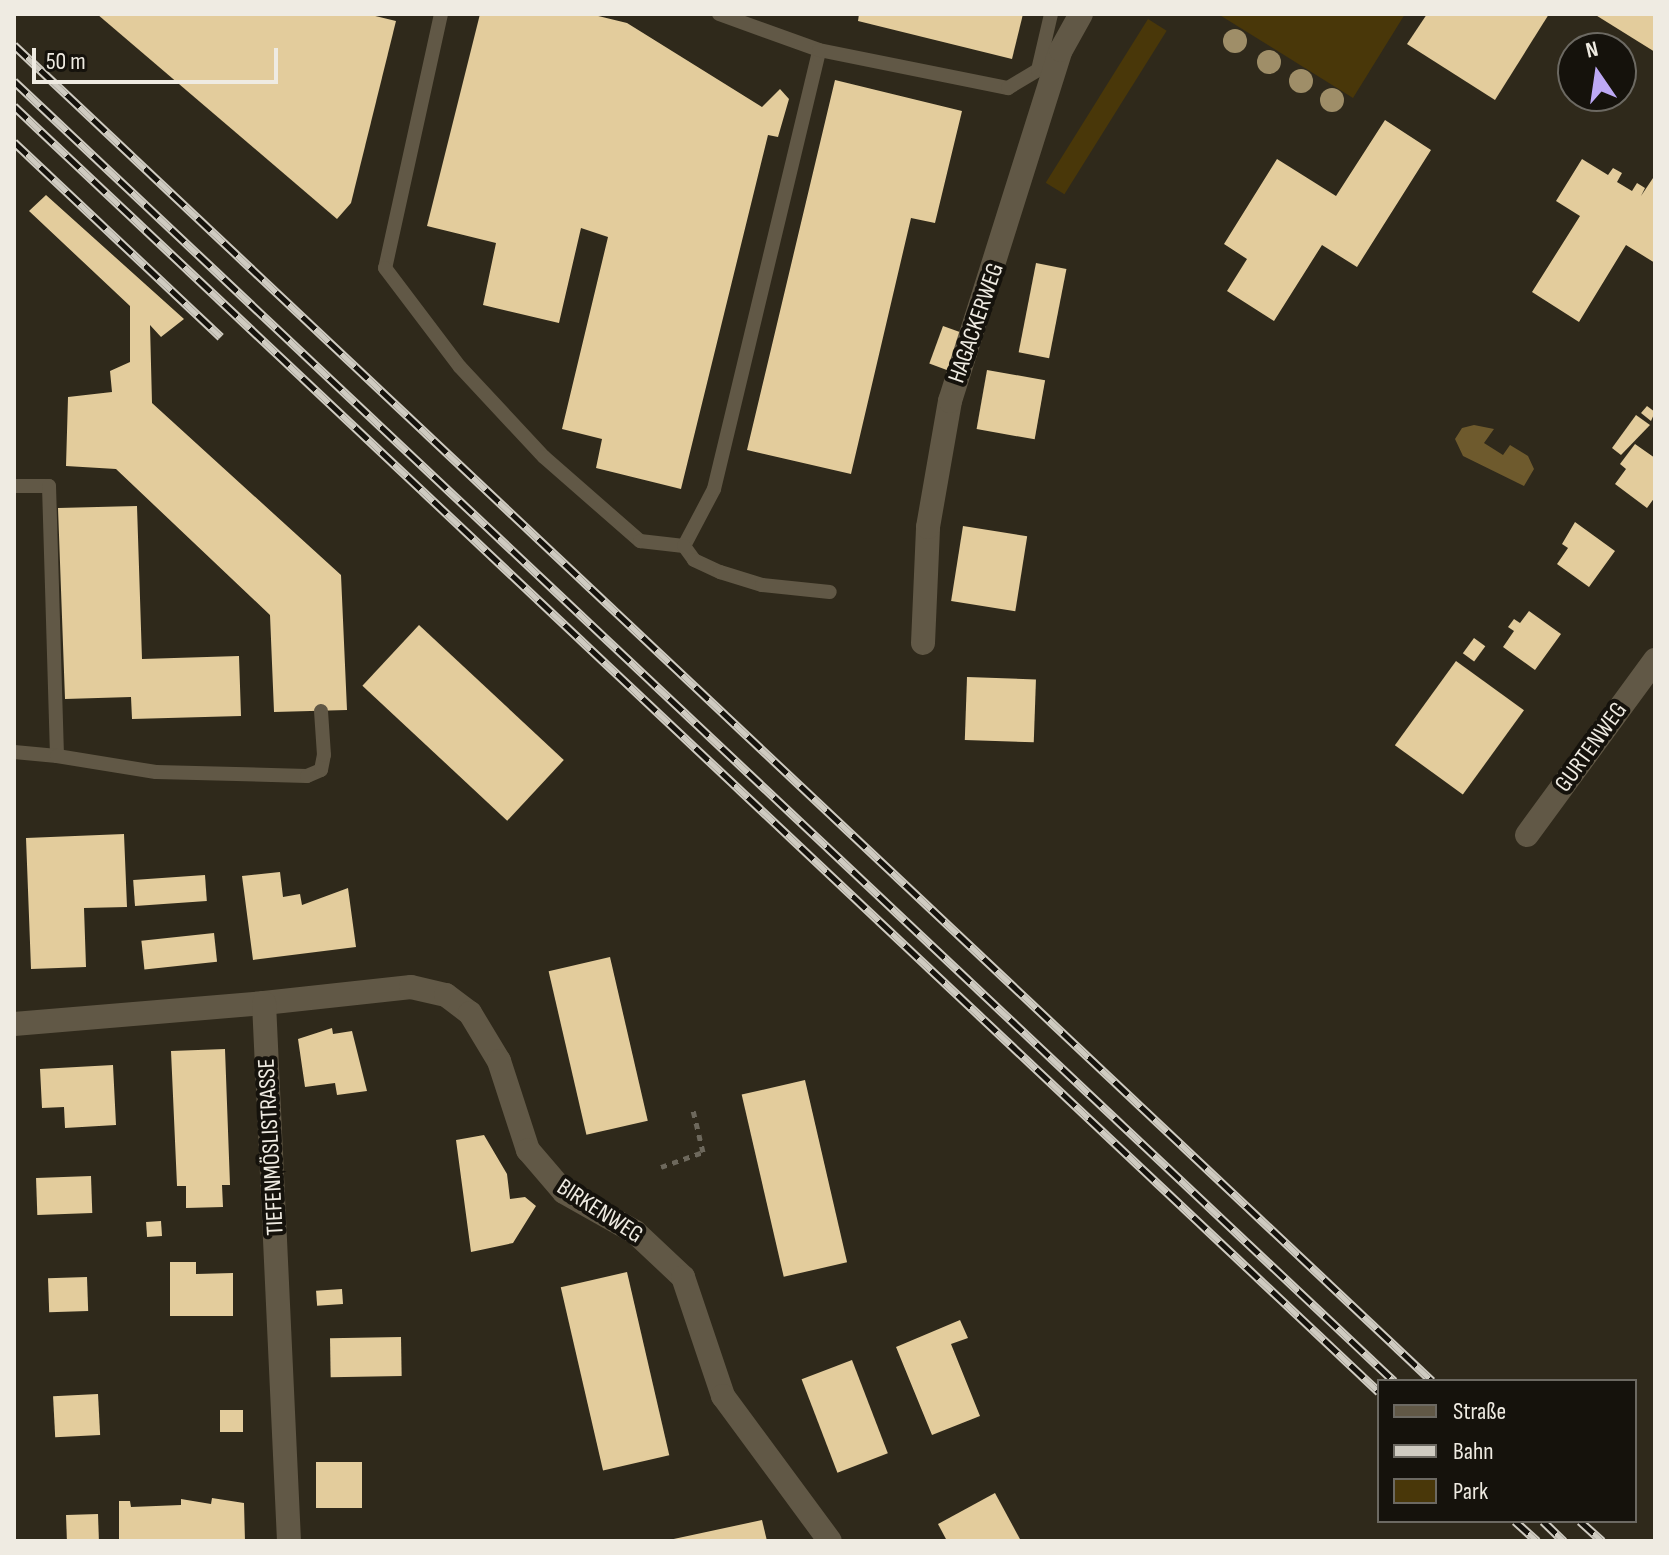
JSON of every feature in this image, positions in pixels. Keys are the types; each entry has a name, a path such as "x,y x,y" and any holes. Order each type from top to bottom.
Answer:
{"street":[{"name":"HAGACKERWEG","path":"923,643 928,527 950,401 1061,50 1081,14"},
{"name":"GURTENWEG","path":"1527,835 1655,660"},
{"name":"BIRKENWEG","path":"264,1003 411,987 446,995 470,1013 499,1061 528,1150 564,1192 635,1232 683,1277 723,1396 830,1541"},
{"path":"14,1024 264,1003"},
{"name":"TIEFENMÖSLISTRASSE","path":"264,1003 289,1541"}],"lane":[{"path":"441,14 385,268 460,367 544,457 640,541 684,546 694,560 762,585 830,592"},
{"path":"719,14 819,50 1008,88 1038,70 1051,14"},
{"path":"684,546 714,489 819,50"},
{"path":"14,486 49,486 57,756"},
{"path":"14,752 156,772 307,776 321,770 321,711"}],"path":[{"path":"661,1167 703,1152 693,1110"}],"green space":[{"path":"1218,14 1405,14 1353,98"},
{"path":"1148,19 1167,31 1064,194 1046,183"}],"shaded area":[{"path":"1474,425 1494,429 1484,443 1503,455 1510,445 1528,456 1534,469 1524,486 1463,456 1455,439 1462,428"}],"building":[{"path":"97,14 367,14 396,21 351,203 337,219"},
{"path":"480,14 590,14 627,23 762,107 780,89 789,99 778,137 768,135 681,489 596,468 602,439 562,429 608,237 581,228 559,323 483,305 496,243 427,226"},
{"path":"859,14 1023,14 1012,59 858,21"},
{"path":"1427,14 1549,14 1495,100 1407,44"},
{"path":"1594,14 1655,14 1655,52 1637,41 1637,32 1623,32"},
{"path":"835,80 962,111 935,223 911,218 851,474 747,450"},
{"path":"1385,120 1431,150 1357,267 1322,245 1274,321 1227,291 1247,259 1224,244 1277,159 1336,196"},
{"path":"1582,159 1608,175 1613,168 1622,173 1617,182 1632,191 1637,183 1645,188 1641,196 1655,175 1655,263 1626,245 1579,322 1532,292 1580,216 1556,201"},
{"path":"46,195 184,319 161,337 150,325 152,403 341,575 347,710 274,712 270,615 116,469 66,466 68,397 112,392 110,371 130,362 130,306 29,211"},
{"path":"1036,263 1066,269 1049,358 1019,352"},
{"path":"943,326 962,333 948,370 929,364"},
{"path":"987,370 1045,380 1035,439 977,429"},
{"path":"1647,406 1655,412 1651,421 1641,413"},
{"path":"1636,415 1650,425 1621,455 1612,448"},
{"path":"1635,444 1655,458 1655,497 1647,508 1615,484 1626,469 1620,464"},
{"path":"137,506 142,659 239,656 241,716 132,719 131,697 65,699 58,508"},
{"path":"1575,522 1615,551 1589,587 1557,564 1568,548 1562,544"},
{"path":"963,526 1027,536 1015,611 951,601"},
{"path":"1529,611 1561,634 1535,670 1503,647 1514,631 1508,627 1514,619 1520,623"},
{"path":"419,625 564,760 507,821 362,686"},
{"path":"1474,638 1485,646 1474,662 1463,653"},
{"path":"1456,661 1524,710 1463,795 1395,745"},
{"path":"967,677 1036,679 1034,742 965,740"},
{"path":"124,834 127,907 84,908 86,967 31,969 26,838"},
{"path":"280,872 283,897 300,894 302,905 348,888 356,947 253,960 242,876"},
{"path":"205,875 207,901 135,906 133,880"},
{"path":"214,933 217,962 144,969 141,941"},
{"path":"610,957 648,1121 586,1135 549,971"},
{"path":"332,1028 333,1034 352,1031 367,1091 337,1095 335,1083 305,1087 298,1039"},
{"path":"225,1049 230,1185 222,1185 223,1207 186,1208 186,1186 177,1186 171,1051"},
{"path":"113,1065 116,1125 65,1128 64,1107 42,1108 40,1069"},
{"path":"805,1080 847,1262 784,1277 742,1095"},
{"path":"484,1135 507,1174 510,1199 525,1197 536,1206 513,1243 471,1252 456,1140"},
{"path":"91,1176 92,1213 37,1215 36,1178"},
{"path":"161,1221 162,1236 147,1237 146,1222"},
{"path":"170,1262 196,1262 196,1274 233,1273 233,1316 170,1316"},
{"path":"627,1272 669,1455 603,1470 561,1287"},
{"path":"87,1277 88,1311 49,1312 48,1278"},
{"path":"342,1289 343,1304 317,1306 316,1291"},
{"path":"960,1320 968,1338 951,1344 980,1416 932,1435 896,1347"},
{"path":"401,1337 402,1376 331,1377 330,1338"},
{"path":"852,1360 888,1453 837,1473 802,1379"},
{"path":"98,1394 100,1435 55,1437 53,1396"},
{"path":"220,1410 243,1410 243,1432 220,1432"},
{"path":"316,1462 362,1462 362,1508 316,1508"},
{"path":"995,1493 1021,1541 947,1541 938,1524"},
{"path":"212,1498 244,1503 245,1541 119,1541 119,1501 130,1501 131,1507 181,1505 181,1499 211,1504"},
{"path":"98,1514 99,1541 67,1541 66,1515"},
{"path":"762,1520 767,1541 669,1540"}],"railway":[{"path":"14,45 1430,1379"},
{"path":"14,81 1392,1379"},
{"path":"14,106 1377,1390"},
{"path":"14,142 221,337"},
{"path":"1517,1523 1537,1541"},
{"path":"1545,1523 1564,1541"},
{"path":"1582,1523 1602,1541"}]}
